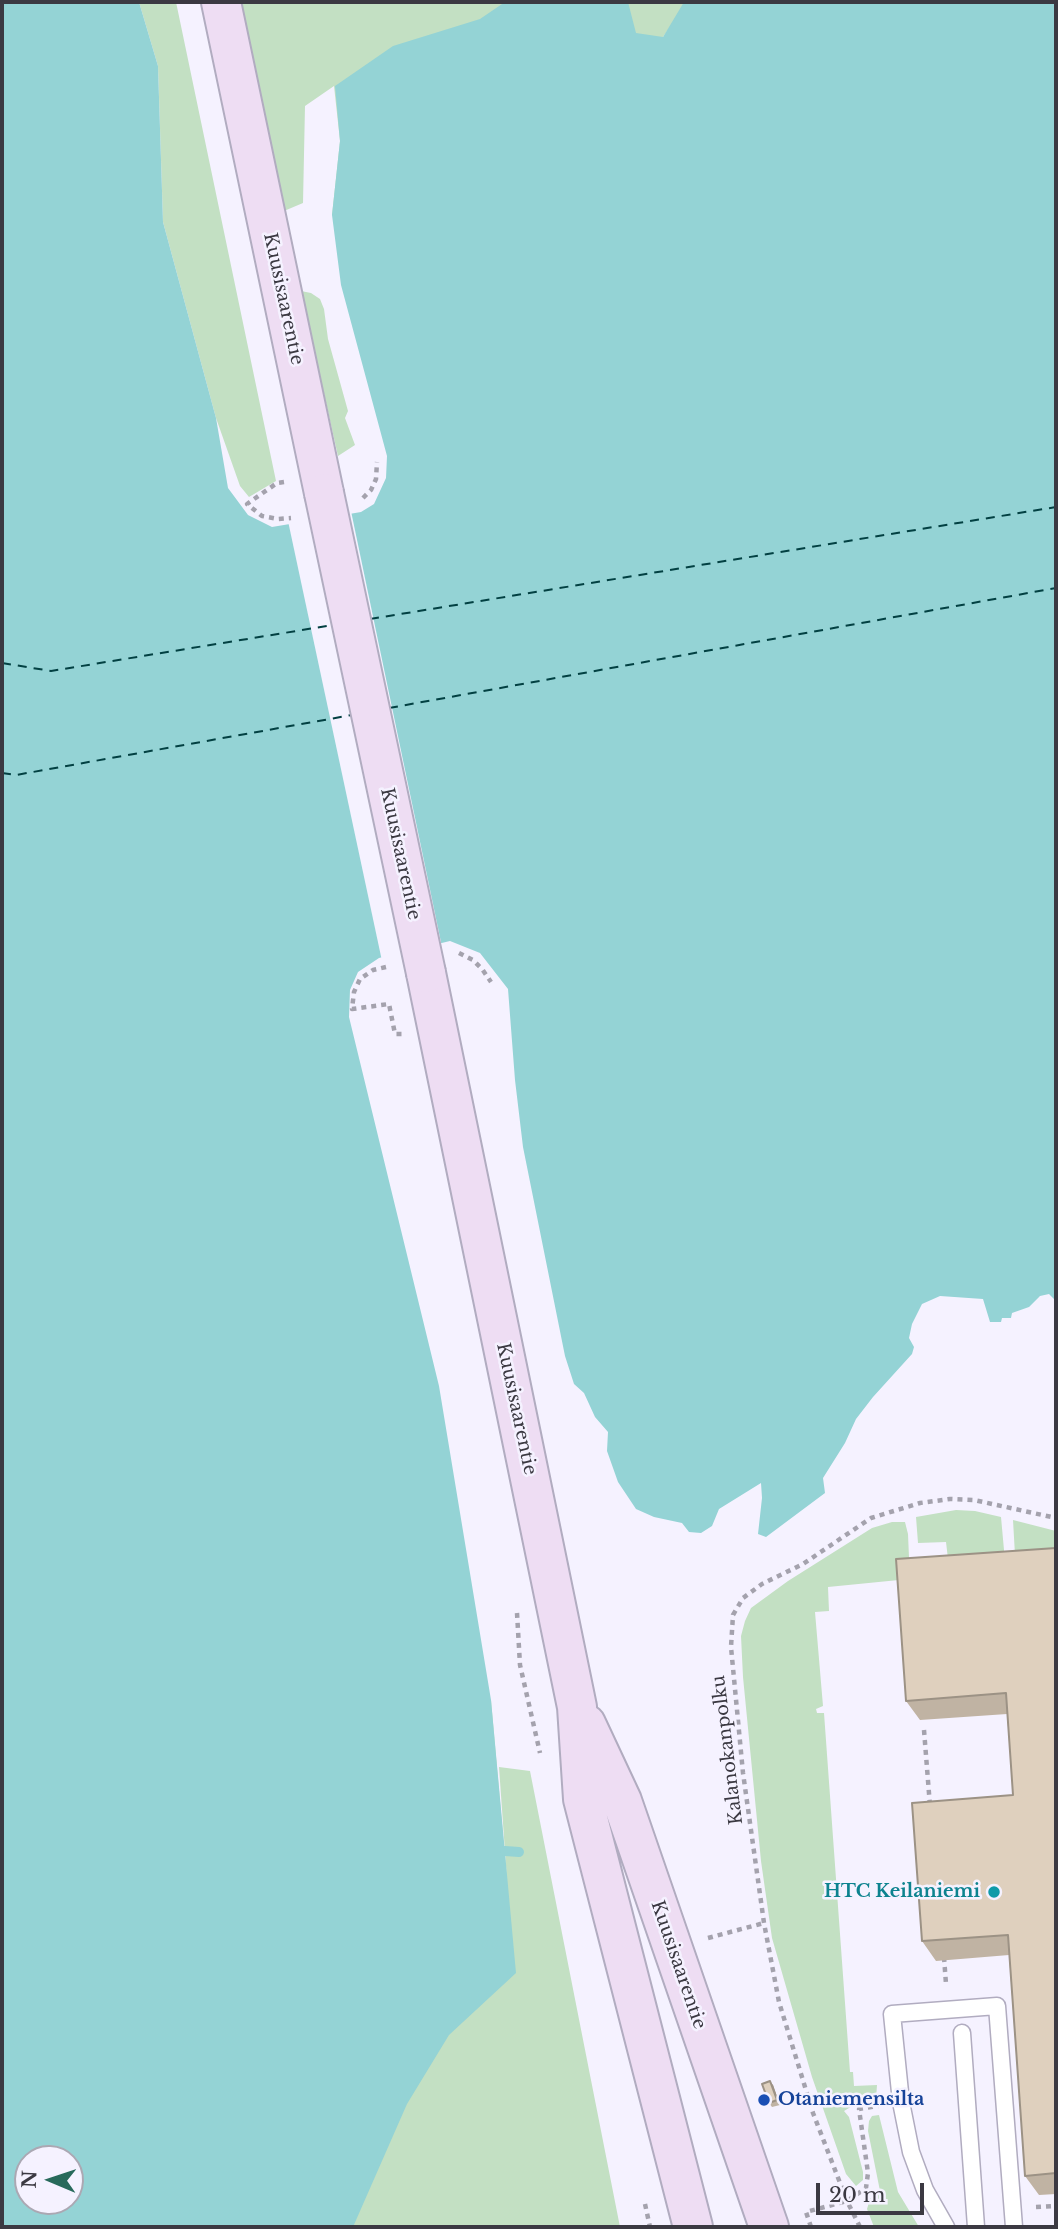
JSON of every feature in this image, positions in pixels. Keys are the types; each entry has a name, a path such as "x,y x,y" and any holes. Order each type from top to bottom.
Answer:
{"main road":[{"name":"Kuusisaarentie","path":"221,2 577,1707 583,1799 693,2227"},
{"name":"Kuusisaarentie","path":"577,1707 622,1801 769,2227"}],"lane":[{"path":"946,2227 925,2190 911,2152 901,2102 892,2014 997,2006 1014,2227"},
{"path":"962,2033 976,2227"}],"path":[{"path":"247,504 277,483"},
{"path":"352,1009 386,1004"},
{"name":"Kalanokanpolku","path":"859,2227 846,2201 813,2113 779,2002 764,1923 743,1773 730,1647 733,1615 743,1598 762,1584 803,1564 871,1518 920,1503 950,1499 974,1500 1056,1518"},
{"path":"672,1947 764,1923"},
{"path":"806,2212 846,2201 866,2188 868,2173 859,2109 874,2106"}],"shaded area":[{"path":"2,2 139,2 158,66 163,222 216,418 228,488 248,515 272,527 361,512 374,504 386,478 387,456 341,285 332,215 340,141 335,86 393,46 480,19 505,2 628,2 636,33 663,37 684,2 1056,2 1056,1301 1049,1294 1040,1296 1029,1307 1012,1313 1011,1318 1002,1318 1001,1322 990,1322 983,1299 940,1296 922,1304 912,1324 909,1338 914,1347 912,1354 856,1419 845,1443 823,1478 825,1493 766,1537 758,1534 761,1483 719,1509 712,1526 701,1533 689,1532 682,1523 654,1517 636,1509 618,1482 607,1451 608,1432 595,1417 584,1393 574,1384 565,1356 523,1147 508,989 480,953 450,941 379,958 358,972 350,990 349,1017 439,1386 491,1700 516,1973 449,2035 407,2104 353,2227 2,2227"},
{"path":"139,2 176,2 276,481 249,497 240,486 216,418 163,222 158,66"},
{"path":"240,2 687,2 663,37 348,224 332,215 340,141 334,86 305,106 303,203 284,211"},
{"path":"301,291 320,299 324,309 328,339 348,411 345,418 355,445 338,456"},
{"path":"956,1510 1001,1517 1006,1572 950,1576 946,1542 918,1543 916,1517"},
{"path":"1013,1520 1056,1531 1056,1568 1015,1555"},
{"path":"892,1522 905,1522 910,1581 828,1587 829,1611 815,1612 823,1706 816,1709 817,1713 824,1713 850,2072 853,2072 854,2086 877,2085 876,2099 859,2102 844,2111 849,2117 863,2172 863,2180 856,2186 846,2174 812,2077 772,1938 761,1861 741,1636 751,1608 788,1581 872,1528"},
{"path":"491,1700 507,1880 499,1767 530,1771 620,2227 176,2227"},
{"path":"879,2115 898,2192 919,2227 874,2227 867,2209 870,2199 880,2191 868,2131 872,2116"}],"pier":[{"path":"351,511 442,947 382,961 288,521"}],"building":[{"name":"HTC Keilaniemi","path":"1056,1548 1056,2173 1025,2176 1008,1935 922,1941 912,1803 1013,1795 1006,1693 906,1701 896,1559"},
{"path":"770,2081 777,2100 769,2103 762,2084"}],"waterway":[{"path":"505,1851 519,1852"}],"ferry route":[{"path":"370,619 1056,507"},
{"path":"389,708 1056,588"},
{"path":"2,663 51,671 333,625"},
{"path":"2,773 16,775 352,715"}],"place":[{"name":"HTC Keilaniemi","path":"994,1892"},
{"name":"Otaniemensilta","path":"764,2100"}]}
